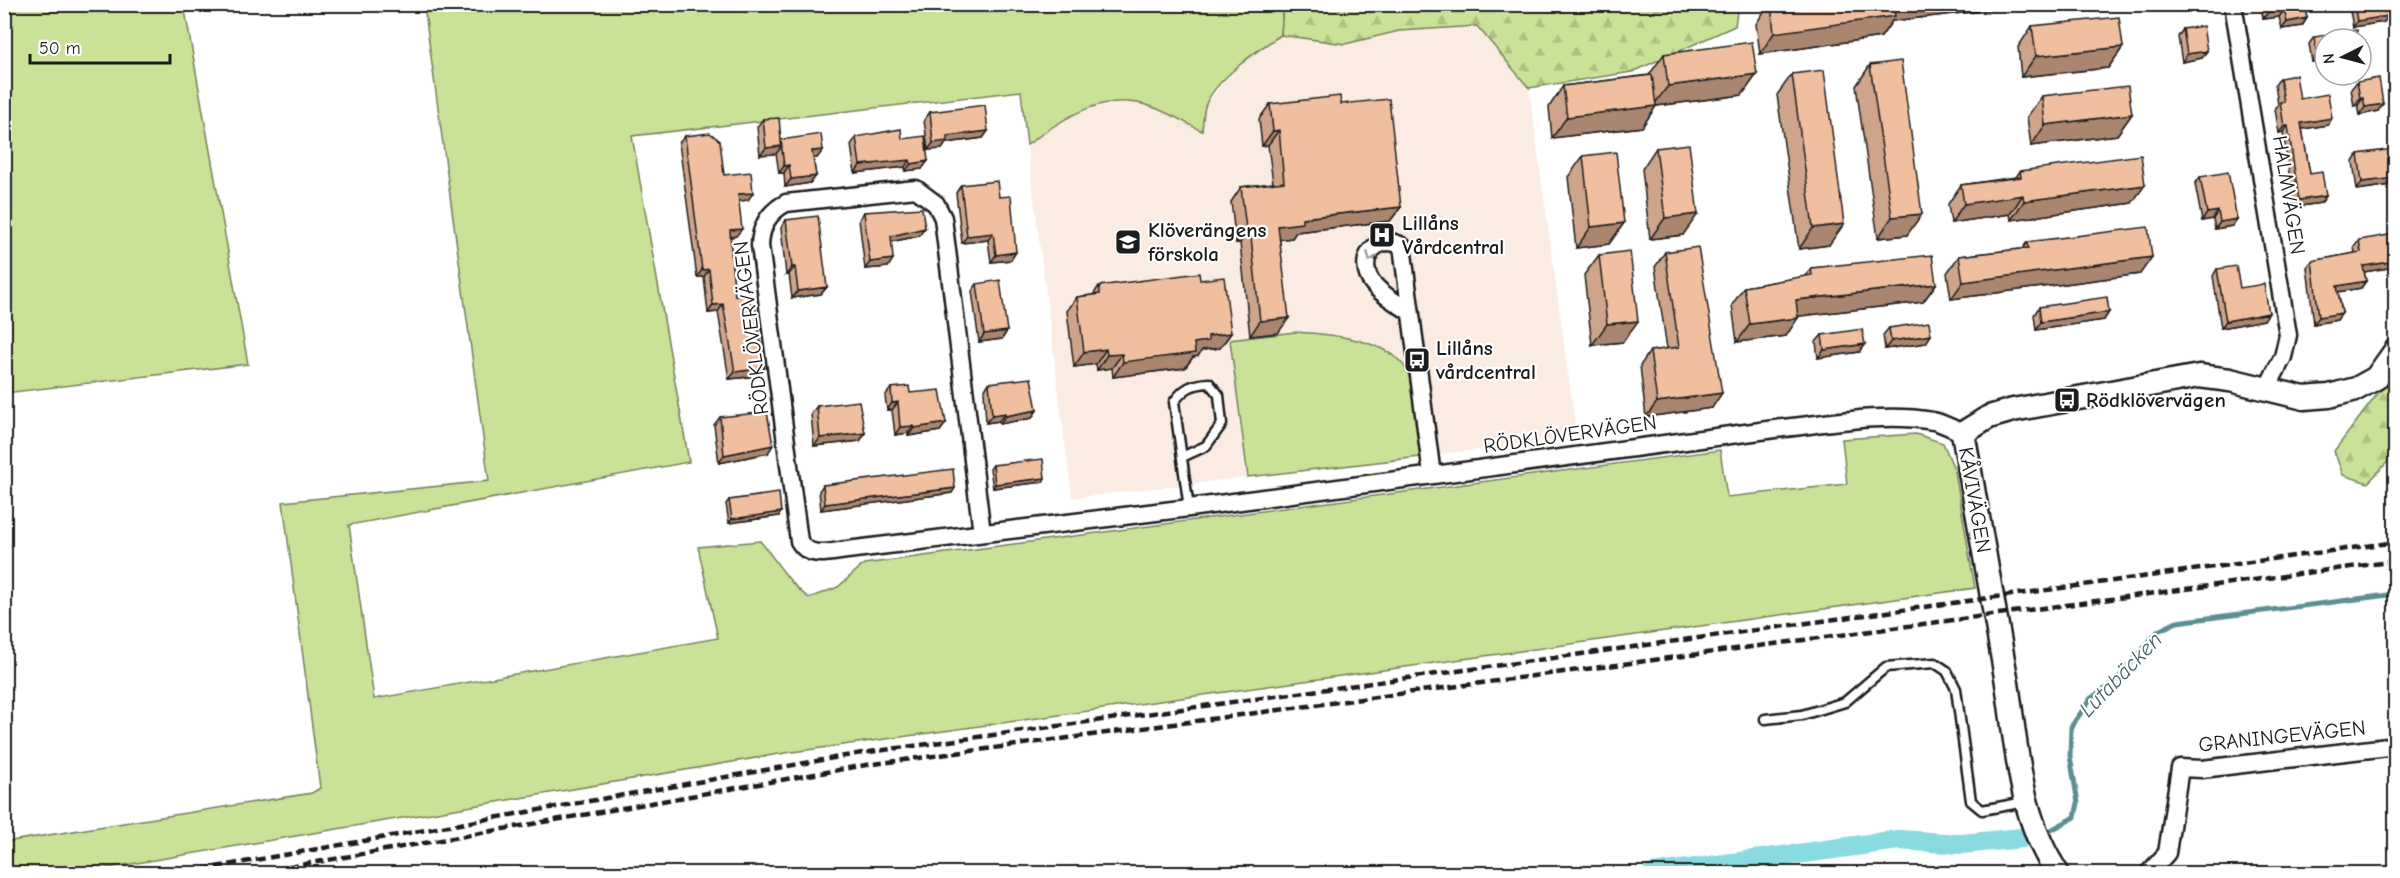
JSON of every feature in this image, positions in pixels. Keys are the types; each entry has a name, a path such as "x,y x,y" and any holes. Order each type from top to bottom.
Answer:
{"street":[{"name":"HALMVÄGEN","path":"2233,4 2288,335 2283,357 2266,390"},
{"name":"RÖDKLÖVERVÄGEN","path":"982,533 943,218 936,204 925,193 905,188 786,203 779,207 760,231 760,245 799,541 804,549 812,554 1189,508 1763,430 1854,421 1934,421 1963,433"},
{"path":"1410,312 1432,475"},
{"name":"KÅVIVÄGEN","path":"2058,873 2032,828 2025,801 1963,433 1989,417 2013,410 2185,378 2230,380 2304,398 2356,389 2376,378 2396,350"},
{"name":"GRANINGEVÄGEN","path":"2148,873 2167,853 2180,768 2202,769 2396,746"}],"lane":[{"path":"1182,457 1206,446 1222,424 1219,395 1209,383 1192,384 1181,392 1174,402 1189,508"},
{"path":"1765,719 1802,715 1845,702 1886,667 1935,663 1947,671 1956,689 1971,801 1982,810 2025,801"}],"shaded area":[{"name":"Lillåns Vårdcentral","path":"1477,26 1529,88 1577,438 1072,498 1027,145 1062,119 1086,108 1118,103 1135,103 1155,107 1202,130 1206,104 1228,77 1248,55 1281,35 1345,44 1399,31"}],"green space":[{"path":"4,5 184,5 248,364 5,393"},
{"path":"424,5 1283,5 1281,35 1250,57 1217,87 1205,107 1202,131 1155,108 1137,103 1120,102 1086,109 1056,125 1027,145 1021,91 632,136 689,462 349,525 374,699 718,638 698,547 760,541 789,579 809,598 838,587 864,564 1720,450 1727,497 1847,484 1842,439 1916,434 1943,443 1955,471 1975,588 785,753 78,873 5,874 5,842 312,793 320,788 283,502 489,481"},
{"path":"1283,5 1738,5 1735,26 1632,72 1529,88 1477,26 1399,31 1345,44 1281,35"},
{"path":"1295,332 1340,336 1356,340 1371,344 1398,359 1409,375 1420,457 1248,477 1230,340"},
{"path":"2395,371 2395,454 2368,483 2343,475 2334,451"}],"building":[{"path":"1771,4 1893,4 1895,16 1774,33"},
{"path":"2267,4 2304,4 2307,18 2287,22 2284,10 2268,12"},
{"path":"2354,4 2386,4 2388,16 2357,21"},
{"path":"2119,17 2123,47 2036,56 2032,26"},
{"path":"2203,26 2207,51 2187,54 2183,29"},
{"path":"1752,42 1757,74 1668,86 1664,54"},
{"path":"1901,61 1922,214 1892,217 1870,65"},
{"path":"1824,70 1844,224 1813,228 1792,74"},
{"path":"1652,75 1656,106 1567,117 1563,86"},
{"path":"2296,75 2300,99 2328,94 2332,118 2301,123 2310,174 2322,172 2326,196 2299,200 2288,126 2284,126 2280,102 2284,102 2280,78"},
{"path":"2379,78 2383,104 2365,107 2358,87 2373,87 2373,79"},
{"path":"2128,86 2132,114 2045,125 2042,96"},
{"path":"1340,96 1341,104 1389,99 1401,207 1302,218 1302,223 1278,226 1289,318 1260,321 1250,228 1246,229 1241,187 1284,182 1279,130 1273,131 1270,104"},
{"path":"985,105 988,131 947,136 947,141 933,143 930,112"},
{"path":"779,118 781,140 821,134 823,150 812,151 816,176 791,179 789,165 784,166 782,146 766,148 763,119"},
{"path":"901,129 902,139 925,136 928,161 911,164 910,160 860,165 856,137"},
{"path":"710,133 720,141 724,175 751,172 753,193 738,194 742,229 730,230 732,267 735,296 749,294 752,310 756,310 764,368 735,372 723,304 713,305 709,269 702,270 685,136"},
{"path":"1689,144 1698,214 1665,218 1656,148"},
{"path":"2393,149 2396,178 2362,182 2358,154"},
{"path":"1616,152 1624,223 1591,227 1583,156"},
{"path":"2141,155 2145,185 2024,201 2023,195 1964,204 1961,185 2021,177 2020,171"},
{"path":"2228,172 2237,219 2220,222 2218,211 2207,213 2200,177"},
{"path":"997,181 999,197 1011,196 1016,252 996,255 993,233 967,236 961,185"},
{"path":"922,208 925,228 891,236 893,259 870,262 864,212"},
{"path":"818,216 827,287 798,291 795,267 792,267 786,220"},
{"path":"2148,227 2152,257 1963,282 1959,256 2028,248 2027,242"},
{"path":"2395,234 2396,261 2363,266 2366,281 2337,286 2342,313 2319,317 2312,261 2361,252 2359,240"},
{"path":"1698,247 1722,393 1657,402 1650,351 1679,347 1665,252"},
{"path":"1630,251 1638,321 1607,324 1599,255"},
{"path":"1932,255 1936,284 1796,300 1798,318 1750,324 1744,287 1812,275 1811,268"},
{"path":"2236,266 2240,288 2264,284 2269,313 2226,321 2217,269"},
{"path":"1199,273 1200,280 1224,277 1231,333 1208,336 1208,341 1194,343 1195,353 1123,362 1122,354 1107,355 1106,349 1084,352 1077,297 1100,294 1099,286"},
{"path":"1000,280 1007,331 984,334 977,284"},
{"path":"2107,297 2109,312 2041,322 2039,307"},
{"path":"1929,322 1931,335 1891,341 1889,328"},
{"path":"1862,329 1865,344 1824,350 1822,335"},
{"path":"1031,378 1037,410 1005,416 1005,413 992,415 989,383"},
{"path":"909,386 910,393 940,390 946,423 914,428 913,426 900,427 898,402 892,403 891,388"},
{"path":"859,401 865,433 820,438 817,406"},
{"path":"767,412 773,445 724,455 720,417"},
{"path":"1043,459 1045,478 995,484 993,465"},
{"path":"953,469 955,488 825,504 823,485"},
{"path":"779,493 781,512 732,519 729,500"}],"waterway":[{"name":"Lutabäcken","path":"2051,830 2075,817 2078,803 2070,756 2071,727 2091,698 2115,682 2158,631 2177,622 2396,594"},
{"name":"Lutabäcken","path":"1652,874 1898,840 1962,844 2022,838"}],"railway":[{"path":"176,874 862,753 2396,542"},
{"path":"249,874 866,765 2396,561"}],"place":[{"name":"Lillåns Vårdcentral","path":"1382,235"},
{"name":"Klöverängens förskola","path":"1128,242"},
{"name":"Lillåns vårdcentral","path":"1417,360"},
{"name":"Rödklövervägen","path":"2067,400"}]}
